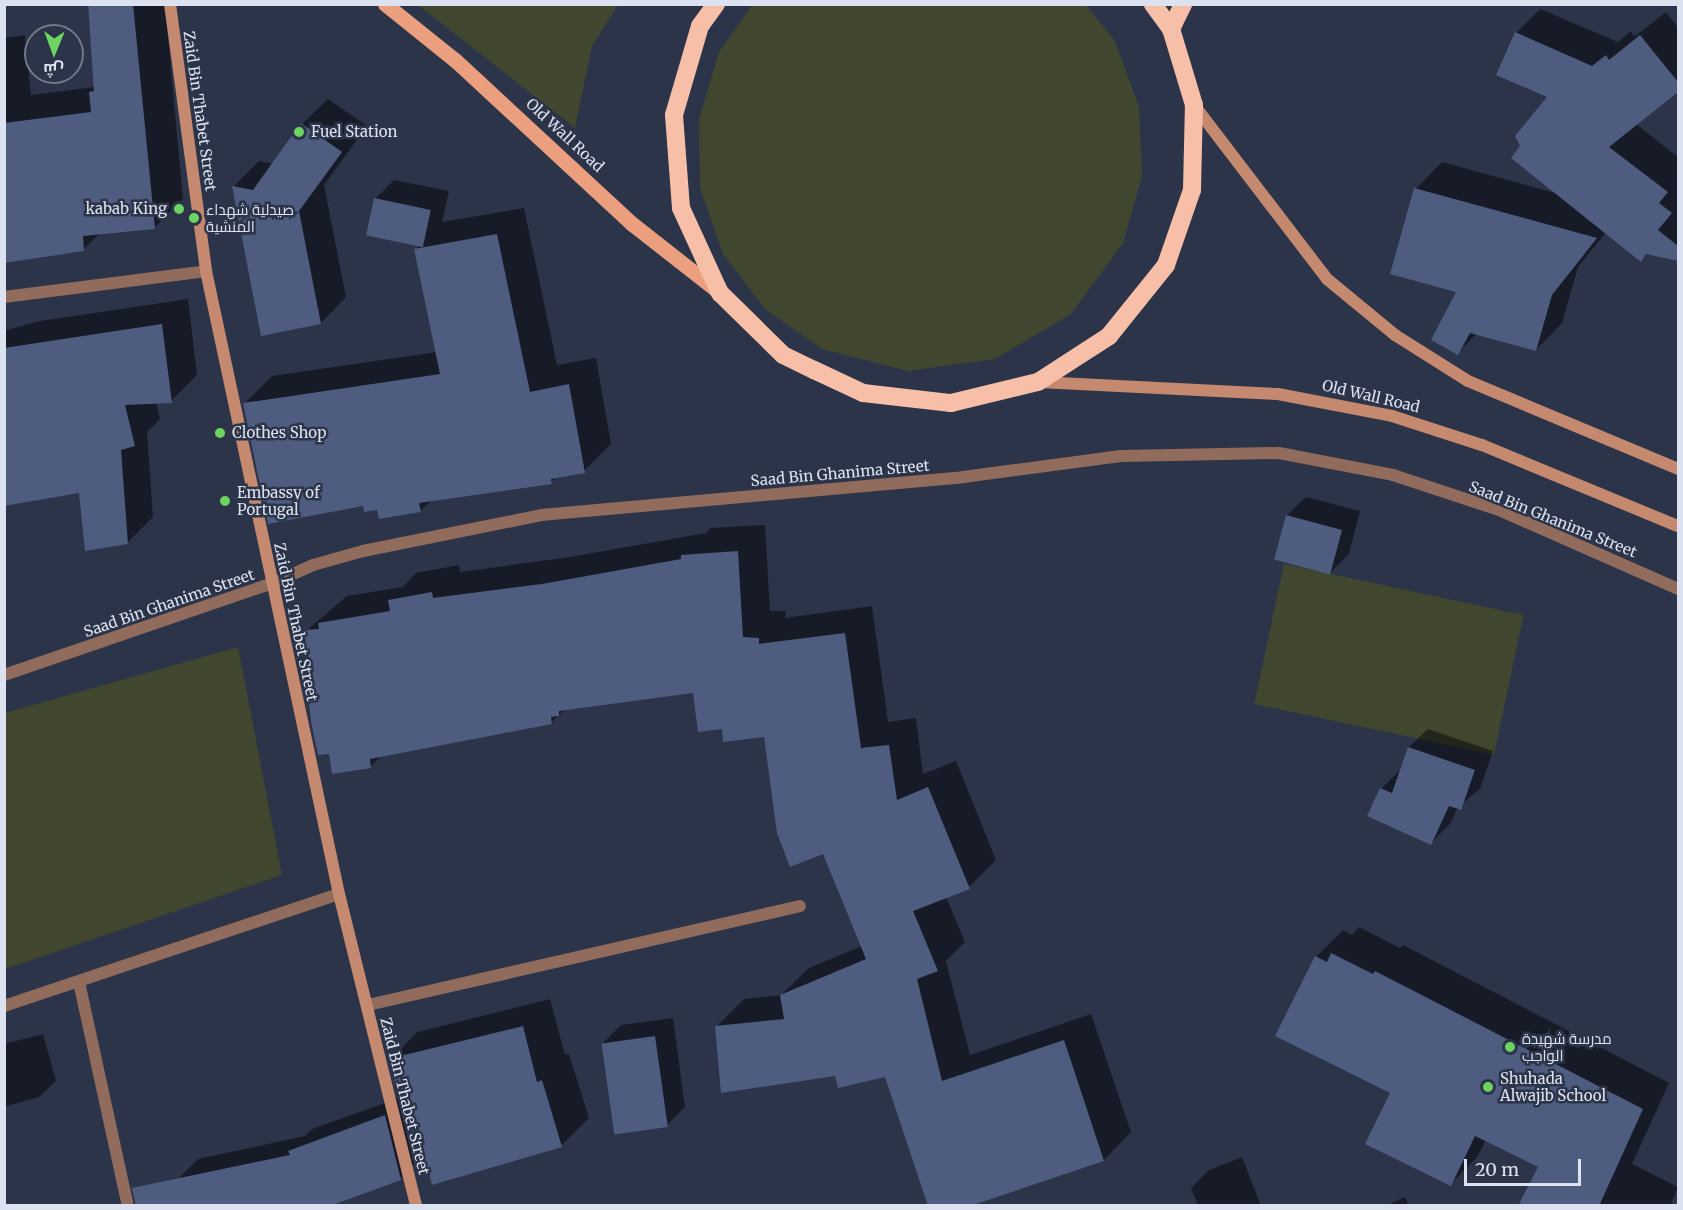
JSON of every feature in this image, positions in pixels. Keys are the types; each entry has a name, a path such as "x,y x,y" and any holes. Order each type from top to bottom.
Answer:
{"highway":[{"path":"716,4 700,26 674,115 681,208 720,293 783,355 863,393 951,403 1038,382 1110,336 1166,265 1192,190 1194,105 1171,29 1153,4"},
{"path":"1171,29 1183,4"}],"main road":[{"name":"Zaid Bin Thabet Street","path":"170,4 206,270 339,894 416,1206"},
{"name":"Old Wall Road","path":"385,4 455,60 631,223 720,293"},
{"path":"1194,105 1327,279 1395,335 1468,381 1678,469"},
{"name":"Old Wall Road","path":"1038,382 1278,394 1392,416 1482,445 1678,526"}],"street":[{"path":"4,297 206,270"},
{"name":"Saad Bin Ghanima Street","path":"4,675 273,583 313,565 363,551 542,515 963,477 1121,456 1279,453 1393,475 1499,510 1678,589"},
{"path":"4,1006 339,894"},
{"path":"368,1005 800,906"},
{"path":"79,982 128,1206"}],"green space":[{"path":"753,4 1086,5 1115,41 1139,107 1142,176 1123,243 1071,314 995,359 908,371 822,349 765,309 723,254 700,188 699,119 719,52"},
{"path":"418,5 618,5 592,46 575,128"},
{"path":"1284,564 1524,615 1494,755 1254,704"},
{"path":"238,647 282,875 5,969 5,713"}],"building":[{"path":"88,4 133,4 155,229 83,236 84,251 4,263 4,123 91,112 89,92 94,91"},
{"path":"1515,32 1592,66 1606,55 1609,60 1640,35 1678,82 1678,92 1609,147 1668,192 1659,203 1672,213 1658,230 1678,246 1678,261 1646,254 1641,262 1511,158 1520,146 1515,136 1547,97 1496,75"},
{"path":"301,123 342,152 299,211 321,324 261,336 232,186 253,190"},
{"path":"1414,188 1597,238 1552,295 1536,351 1470,333 1458,355 1431,340 1456,292 1390,274"},
{"path":"374,198 431,210 423,247 366,235"},
{"path":"497,234 530,392 569,384 585,473 551,479 552,484 419,503 421,512 379,519 377,510 364,512 363,506 268,524 243,403 440,374 414,249"},
{"path":"162,324 172,403 125,405 135,446 121,450 128,544 85,551 79,493 4,506 4,348"},
{"path":"1286,515 1342,530 1330,574 1274,559"},
{"path":"738,551 743,637 759,638 759,644 845,633 861,748 889,745 897,800 928,787 970,889 913,911 938,971 917,979 942,1081 1064,1040 1104,1161 970,1206 928,1206 885,1077 838,1088 835,1076 721,1093 715,1026 784,1019 780,995 866,959 823,854 790,867 777,833 764,737 723,742 722,729 698,732 693,693 559,711 559,716 551,717 552,724 370,759 371,768 332,774 329,754 318,755 311,721 306,676 311,676 304,630 319,629 318,623 390,611 388,600 432,592 433,598 542,584 681,559 681,555"},
{"path":"1408,747 1475,770 1461,810 1449,806 1431,845 1367,816 1380,788 1392,793"},
{"name":"Shuhada Alwajib School","path":"1331,953 1373,974 1375,971 1643,1109 1599,1206 1518,1206 1538,1167 1475,1136 1451,1186 1365,1144 1390,1093 1275,1036 1315,956 1327,962"},
{"path":"523,1026 537,1082 542,1080 562,1147 432,1185 428,1170 417,1174 388,1059"},
{"path":"655,1036 668,1127 614,1135 602,1044"},
{"path":"385,1115 401,1180 330,1206 136,1206 132,1188 290,1155 288,1151"}],"place":[{"name":"Fuel Station","path":"299,132"},
{"name":"kabab King","path":"179,209"},
{"name":"صيدلية شهداء المنشية","path":"194,218"},
{"name":"Clothes Shop","path":"220,433"},
{"name":"Embassy of Portugal","path":"225,501"},
{"name":"مدرسة شهيدة الواجب","path":"1510,1047"},
{"name":"Shuhada Alwajib School","path":"1488,1087"}]}
